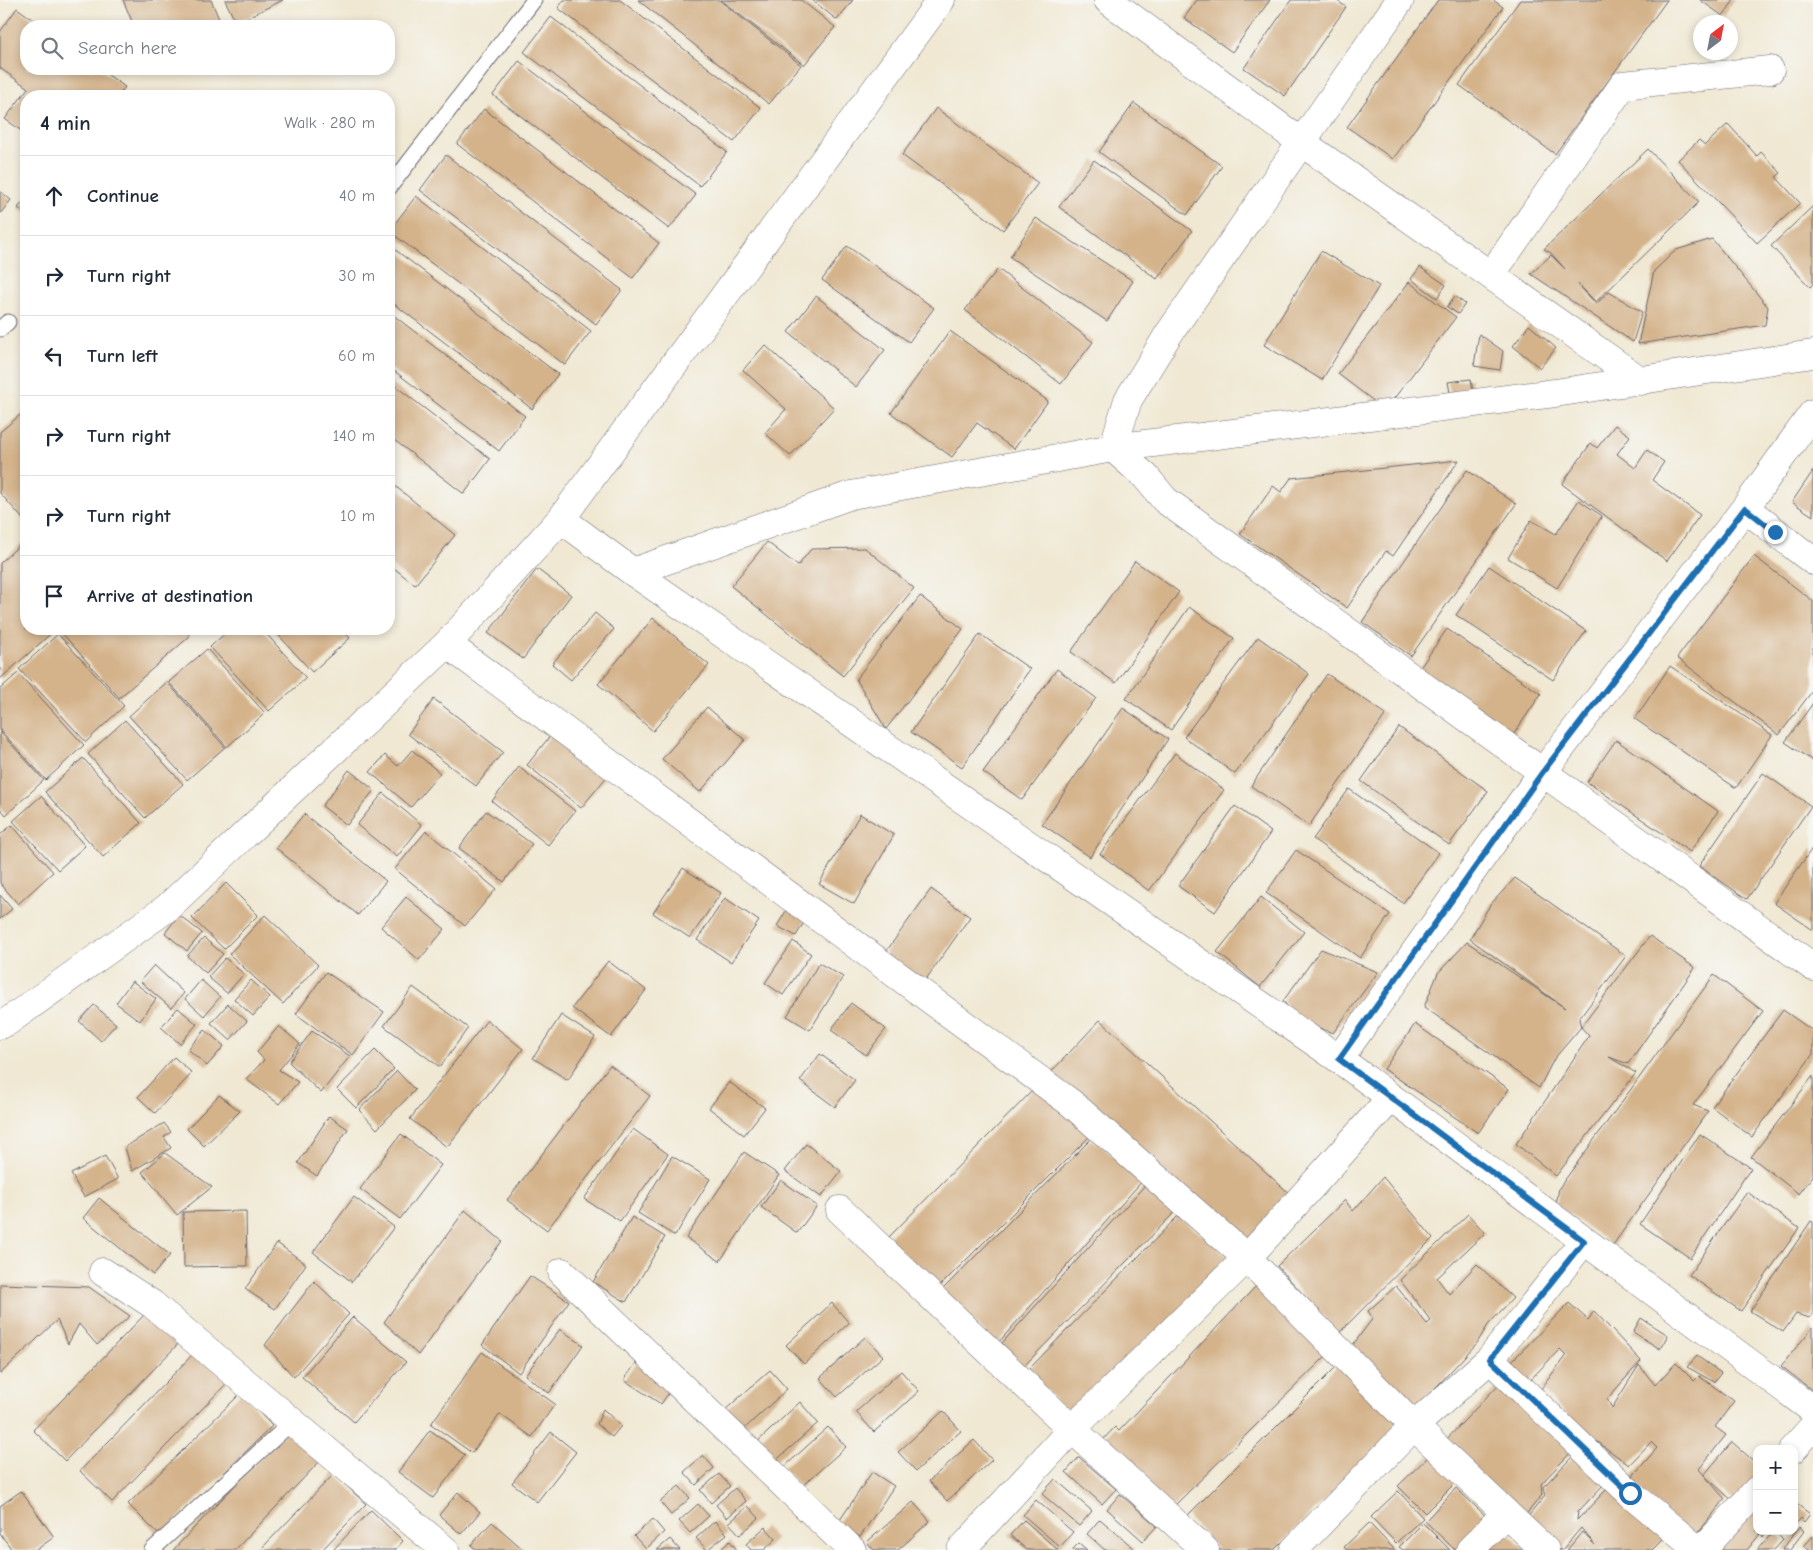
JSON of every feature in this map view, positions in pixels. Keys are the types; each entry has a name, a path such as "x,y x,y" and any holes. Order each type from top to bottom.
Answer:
{"street":[{"path":"1108,0 1301,142 1641,381"},
{"path":"1113,448 1128,400 1148,367 1400,0"},
{"path":"0,1025 7,1022 167,908 447,644 561,519 936,2"},
{"path":"1491,275 1623,85 1770,70"},
{"path":"633,572 852,495 1113,448 1641,381 1813,354"},
{"path":"1339,1059 1542,773 1745,508 1813,413"},
{"path":"1113,448 1145,476 1165,500 1813,967"},
{"path":"1745,508 1813,562"},
{"path":"561,519 633,572 1339,1059 1813,1410"},
{"path":"447,644 1071,1103 1247,1258 1414,1426 1505,1514 1546,1550"},
{"path":"961,1550 1072,1429 1247,1258 1391,1098"},
{"path":"840,1210 1072,1429 1205,1550"},
{"path":"1294,1550 1414,1426 1490,1359 1584,1241"},
{"path":"103,1272 152,1304 445,1550"},
{"path":"562,1272 852,1550"},
{"path":"1490,1359 1630,1493 1697,1550 1753,1494"},
{"path":"1797,1445 1813,1427"},
{"path":"1470,1550 1505,1514"}],"lane":[{"path":"395,180 534,0"},
{"path":"152,1550 292,1422"}],"building":[{"path":"123,0 211,0 219,20 131,20"},
{"path":"225,0 283,0 242,20 235,20"},
{"path":"564,0 620,0 761,108 734,142 558,8"},
{"path":"638,0 719,0 801,65 769,104"},
{"path":"721,0 801,0 835,27 804,65"},
{"path":"812,0 853,0 837,20"},
{"path":"1197,0 1270,0 1232,52 1184,18"},
{"path":"1291,0 1336,0 1346,7 1285,96 1244,68"},
{"path":"1438,0 1493,0 1503,7 1393,159 1347,127"},
{"path":"1520,0 1667,0 1555,154 1459,85"},
{"path":"1700,0 1734,0 1724,15"},
{"path":"17,8 34,20 20,20 20,75 108,75 125,87 123,90 27,90 28,88 0,68 0,32"},
{"path":"551,17 727,152 700,186 524,52"},
{"path":"519,61 696,195 669,229 493,95"},
{"path":"20,99 20,130 5,119"},
{"path":"1134,103 1222,166 1187,215 1099,152"},
{"path":"936,108 1038,183 1003,230 902,155"},
{"path":"484,109 659,243 633,278 457,144"},
{"path":"1728,124 1757,156 1761,152 1781,173 1776,177 1800,203 1757,243 1678,160 1699,140 1705,145"},
{"path":"1648,149 1699,202 1596,302 1578,284 1596,304 1609,292 1642,312 1633,342 1531,274 1551,255 1565,269 1551,253 1544,249"},
{"path":"446,155 622,290 596,324 420,190"},
{"path":"1094,160 1192,231 1157,279 1059,207"},
{"path":"0,191 11,200 0,214"},
{"path":"416,196 591,331 565,365 395,236 395,223"},
{"path":"1813,206 1813,284 1810,287 1771,246"},
{"path":"1036,218 1133,281 1107,321 1010,257"},
{"path":"1712,239 1768,307 1765,325 1638,344 1654,271 1676,250"},
{"path":"847,246 934,308 909,342 822,280"},
{"path":"395,250 558,374 532,409 395,305"},
{"path":"1321,251 1379,286 1322,380 1264,345"},
{"path":"1420,267 1446,285 1437,298 1411,279"},
{"path":"998,269 1093,342 1061,384 965,310"},
{"path":"1409,282 1456,317 1392,401 1375,402 1338,374"},
{"path":"816,296 885,350 856,387 788,332"},
{"path":"1455,296 1465,304 1458,314 1447,307"},
{"path":"395,317 525,416 499,451 395,372"},
{"path":"1529,325 1556,348 1540,368 1513,346"},
{"path":"950,331 1048,401 1014,449 977,423 952,457 891,413"},
{"path":"1479,334 1503,351 1500,370 1474,366"},
{"path":"765,345 834,408 790,456 765,433 786,409 743,370"},
{"path":"1471,379 1474,399 1452,403 1448,382"},
{"path":"395,386 490,459 464,494 395,441"},
{"path":"20,415 20,516 0,493 0,432"},
{"path":"1615,425 1630,436 1617,454 1635,468 1647,450 1664,462 1652,480 1700,515 1667,561 1562,484 1591,443 1597,448"},
{"path":"1459,460 1393,556 1386,551 1347,608 1240,534 1273,486 1281,492 1291,478"},
{"path":"1467,470 1516,504 1411,656 1362,622"},
{"path":"1813,471 1813,516 1792,502"},
{"path":"395,486 455,535 415,585 395,569"},
{"path":"1579,500 1602,516 1557,588 1508,558 1531,520 1556,534"},
{"path":"767,542 798,566 811,549 865,548 914,588 843,676 731,586"},
{"path":"20,545 20,635 49,635 0,679 0,563"},
{"path":"1754,556 1813,601 1813,690 1779,735 1677,658"},
{"path":"1135,561 1179,592 1116,683 1071,652"},
{"path":"1489,566 1586,631 1553,680 1456,615"},
{"path":"537,569 571,595 523,659 488,633"},
{"path":"920,596 963,629 886,729 856,679"},
{"path":"1189,607 1234,638 1171,730 1126,699"},
{"path":"595,613 614,629 571,680 552,664"},
{"path":"653,618 709,665 653,731 598,684"},
{"path":"1447,629 1541,694 1511,738 1417,672"},
{"path":"980,634 1030,669 962,767 911,732"},
{"path":"59,635 124,706 86,742 19,669"},
{"path":"64,635 189,635 190,636 119,698"},
{"path":"223,635 267,635 306,678 269,711 210,647"},
{"path":"278,635 347,635 350,638 312,672"},
{"path":"1258,637 1309,674 1235,774 1184,737"},
{"path":"207,649 265,713 227,747 169,682"},
{"path":"1670,666 1772,735 1736,788 1635,719"},
{"path":"1057,669 1096,698 1022,800 983,772"},
{"path":"18,673 84,745 46,780 0,730 0,689"},
{"path":"1327,674 1386,714 1309,826 1251,786"},
{"path":"167,682 225,747 187,780 129,716"},
{"path":"434,699 503,752 476,786 408,734"},
{"path":"1813,703 1813,761 1785,742"},
{"path":"707,707 745,740 700,792 662,759"},
{"path":"1123,708 1168,739 1090,857 1042,824"},
{"path":"125,720 183,784 145,818 88,754"},
{"path":"1399,727 1488,791 1449,845 1361,781"},
{"path":"554,731 609,774 581,808 527,765"},
{"path":"0,732 44,780 6,815 0,808"},
{"path":"1616,740 1718,811 1690,852 1587,782"},
{"path":"412,750 440,773 411,807 370,772 385,755 398,766"},
{"path":"1175,753 1224,790 1149,891 1100,854"},
{"path":"83,758 141,823 103,857 45,792"},
{"path":"519,767 575,811 548,845 492,801"},
{"path":"349,770 374,790 347,825 322,806"},
{"path":"1763,773 1811,806 1747,899 1699,866"},
{"path":"1349,789 1439,853 1403,903 1313,839"},
{"path":"383,793 422,825 397,857 357,825"},
{"path":"41,796 85,846 58,870 13,821"},
{"path":"1235,806 1271,832 1215,912 1178,886"},
{"path":"486,811 532,844 504,882 459,848"},
{"path":"304,814 386,881 358,915 276,848"},
{"path":"860,814 894,835 854,904 819,884"},
{"path":"12,825 53,872 18,904 0,883 0,835"},
{"path":"426,831 496,889 465,926 395,869"},
{"path":"1813,847 1813,930 1774,903"},
{"path":"1296,850 1390,914 1360,958 1266,893"},
{"path":"683,868 721,893 690,938 653,913"},
{"path":"1515,878 1626,956 1579,1019 1581,1027 1554,1059 1539,1088 1424,1007 1438,973 1467,942 1565,1008 1470,939 1490,905"},
{"path":"226,883 258,915 224,949 192,918"},
{"path":"931,889 970,917 924,982 885,953"},
{"path":"0,895 12,909 0,919"},
{"path":"406,897 445,929 419,960 381,927"},
{"path":"1261,897 1304,932 1260,987 1217,952"},
{"path":"725,898 759,921 731,962 697,940"},
{"path":"789,906 807,917 796,936 777,926"},
{"path":"179,915 202,933 187,951 165,933"},
{"path":"265,915 318,965 283,1004 229,954"},
{"path":"1650,936 1695,968 1628,1064 1609,1057 1636,1073 1556,1176 1516,1144 1589,1036 1581,1027"},
{"path":"204,938 223,954 206,973 187,956"},
{"path":"793,941 811,954 783,995 765,983"},
{"path":"1321,949 1378,972 1333,1033 1299,1020 1283,1001"},
{"path":"225,958 244,974 227,993 208,977"},
{"path":"608,961 646,990 611,1037 572,1008"},
{"path":"819,963 843,977 810,1030 787,1016"},
{"path":"154,965 184,993 171,1008 140,981"},
{"path":"326,972 384,1012 353,1055 296,1014"},
{"path":"1714,975 1763,1011 1693,1105 1708,1111 1613,1245 1556,1205 1559,1188"},
{"path":"201,980 220,997 204,1016 185,999"},
{"path":"251,980 270,997 253,1016 234,999"},
{"path":"132,981 156,999 140,1021 116,1003"},
{"path":"413,987 468,1028 440,1067 384,1026"},
{"path":"851,1003 886,1029 866,1055 831,1030"},
{"path":"228,1004 247,1021 230,1040 211,1023"},
{"path":"94,1005 116,1024 101,1041 79,1021"},
{"path":"178,1008 197,1024 180,1044 161,1027"},
{"path":"1783,1010 1813,1031 1813,1054 1752,1137 1712,1107"},
{"path":"561,1015 595,1037 568,1080 533,1058"},
{"path":"487,1020 523,1049 447,1147 410,1119"},
{"path":"1100,1020 1292,1196 1243,1249 1051,1072"},
{"path":"1415,1024 1509,1089 1478,1133 1384,1069"},
{"path":"279,1026 300,1044 279,1070 298,1082 279,1104 246,1079 264,1060 257,1052"},
{"path":"205,1030 224,1046 207,1066 188,1049"},
{"path":"312,1031 350,1056 321,1093 289,1062"},
{"path":"375,1050 394,1069 356,1108 337,1089"},
{"path":"820,1054 855,1080 835,1107 800,1081"},
{"path":"174,1057 192,1073 155,1113 138,1097"},
{"path":"610,1065 650,1096 547,1230 507,1200"},
{"path":"397,1071 415,1090 377,1129 359,1110"},
{"path":"1813,1076 1813,1176 1799,1194 1751,1157"},
{"path":"729,1082 765,1108 744,1135 709,1108"},
{"path":"1037,1086 1094,1132 936,1290 889,1237"},
{"path":"219,1095 240,1111 204,1146 187,1129"},
{"path":"329,1116 348,1129 317,1176 298,1163"},
{"path":"164,1123 171,1132 164,1137 171,1148 132,1171 125,1147"},
{"path":"633,1129 668,1154 620,1221 584,1199"},
{"path":"401,1134 441,1165 400,1219 360,1189"},
{"path":"1700,1134 1751,1168 1690,1258 1640,1224"},
{"path":"1091,1139 1144,1179 997,1344 941,1291"},
{"path":"806,1144 841,1171 821,1197 785,1171"},
{"path":"744,1152 779,1175 720,1261 686,1238"},
{"path":"165,1153 212,1187 177,1215 142,1172"},
{"path":"105,1156 118,1179 84,1197 71,1174"},
{"path":"672,1156 710,1179 675,1236 638,1213"},
{"path":"1383,1177 1433,1238 1339,1333 1277,1266 1345,1200 1353,1211"},
{"path":"781,1180 817,1206 797,1233 761,1207"},
{"path":"1147,1183 1177,1210 1023,1367 1002,1343"},
{"path":"1747,1192 1799,1228 1741,1311 1689,1275"},
{"path":"354,1197 394,1227 352,1282 313,1252"},
{"path":"99,1198 170,1255 153,1275 83,1218"},
{"path":"465,1210 502,1241 418,1355 384,1322"},
{"path":"246,1211 247,1266 184,1267 183,1212"},
{"path":"1468,1214 1485,1233 1437,1278 1449,1294 1477,1264 1513,1298 1488,1325 1477,1343 1413,1412 1352,1346 1373,1318 1368,1311 1396,1286 1427,1324 1431,1321 1400,1280"},
{"path":"1178,1216 1235,1262 1072,1420 1029,1369"},
{"path":"632,1217 665,1237 626,1302 593,1282"},
{"path":"1811,1221 1813,1222 1813,1314 1810,1318 1796,1314 1783,1332 1750,1311"},
{"path":"277,1243 306,1264 275,1309 245,1289"},
{"path":"530,1276 569,1301 519,1373 482,1345"},
{"path":"314,1281 349,1314 294,1377 265,1345"},
{"path":"0,1284 89,1287 130,1316 97,1345 79,1324 68,1344 57,1320 0,1374"},
{"path":"1258,1284 1331,1351 1169,1511 1098,1445 1115,1427 1119,1431"},
{"path":"832,1303 849,1323 804,1364 786,1345"},
{"path":"1569,1303 1588,1320 1594,1311 1641,1361 1607,1399 1612,1408 1639,1365 1655,1385 1676,1363 1694,1381 1699,1376 1734,1401 1715,1427 1726,1435 1699,1469 1725,1499 1693,1539 1630,1479 1657,1448 1651,1442 1629,1465 1587,1434 1541,1389 1566,1355 1560,1349 1526,1384 1507,1366"},
{"path":"149,1310 181,1341 65,1461 33,1430"},
{"path":"353,1317 406,1362 354,1422 302,1377"},
{"path":"1641,1318 1668,1335 1660,1349 1633,1332"},
{"path":"1813,1327 1813,1391 1781,1366"},
{"path":"560,1329 583,1345 549,1393 525,1375"},
{"path":"865,1337 883,1356 837,1397 820,1378"},
{"path":"196,1351 228,1382 112,1502 80,1471"},
{"path":"482,1352 555,1404 532,1437 500,1414 472,1453 431,1424"},
{"path":"1697,1356 1721,1373 1714,1382 1687,1367"},
{"path":"636,1363 672,1388 661,1404 624,1380"},
{"path":"1337,1366 1403,1423 1274,1550 1219,1550 1187,1516"},
{"path":"770,1370 787,1389 743,1430 724,1411"},
{"path":"901,1371 919,1391 874,1432 856,1412"},
{"path":"1501,1382 1574,1449 1541,1484 1542,1495 1520,1522 1442,1444"},
{"path":"241,1393 272,1426 160,1536 128,1504"},
{"path":"800,1402 818,1423 772,1464 755,1444"},
{"path":"603,1409 621,1426 612,1437 597,1424"},
{"path":"943,1411 961,1431 916,1471 898,1452"},
{"path":"828,1427 846,1447 801,1487 783,1468"},
{"path":"289,1429 321,1460 235,1550 173,1550"},
{"path":"430,1430 465,1455 433,1498 398,1472"},
{"path":"551,1432 576,1452 537,1502 512,1483"},
{"path":"974,1440 992,1460 947,1501 929,1481"},
{"path":"1732,1442 1753,1460 1753,1481 1736,1504 1704,1475"},
{"path":"1432,1453 1458,1480 1425,1513 1398,1486"},
{"path":"703,1455 714,1468 696,1485 684,1472"},
{"path":"1574,1455 1605,1483 1578,1512 1577,1520 1610,1486 1665,1537 1652,1550 1567,1550 1582,1532 1595,1545 1581,1528 1562,1550 1559,1550 1526,1519 1545,1496 1543,1487"},
{"path":"1079,1457 1116,1489 1102,1504 1066,1472"},
{"path":"872,1472 894,1486 860,1537 838,1523"},
{"path":"334,1474 366,1504 322,1550 260,1550"},
{"path":"719,1474 730,1486 711,1503 700,1490"},
{"path":"1055,1479 1092,1511 1079,1526 1042,1494"},
{"path":"679,1486 690,1498 671,1515 660,1502"},
{"path":"735,1488 746,1501 727,1518 716,1505"},
{"path":"1456,1488 1493,1523 1467,1550 1455,1550 1425,1521"},
{"path":"21,1491 54,1537 36,1550 12,1550 0,1533 0,1506"},
{"path":"1398,1491 1423,1518 1396,1543 1371,1517"},
{"path":"458,1492 480,1512 461,1534 439,1515"},
{"path":"1120,1494 1157,1526 1143,1541 1107,1509"},
{"path":"1036,1500 1073,1532 1060,1547 1023,1515"},
{"path":"913,1502 930,1521 898,1550 874,1550 867,1542"},
{"path":"698,1504 709,1516 690,1533 679,1521"},
{"path":"1798,1505 1810,1514 1804,1522 1800,1518 1798,1520"},
{"path":"748,1506 759,1518 740,1535 729,1523"},
{"path":"1753,1509 1753,1535 1759,1535 1747,1550 1721,1550"},
{"path":"371,1510 403,1541 395,1550 333,1550"},
{"path":"653,1519 664,1532 646,1549 634,1536"},
{"path":"1100,1519 1136,1550 1105,1550 1087,1534"},
{"path":"1024,1520 1058,1550 1027,1550 1010,1535"},
{"path":"715,1521 727,1534 707,1550 696,1538"},
{"path":"492,1522 524,1550 477,1550 471,1545"},
{"path":"1369,1523 1395,1550 1347,1550 1344,1547"},
{"path":"1423,1523 1450,1550 1403,1550 1399,1547"},
{"path":"1502,1526 1525,1550 1485,1550"},
{"path":"765,1527 776,1539 764,1550 751,1550 746,1544"},
{"path":"1799,1527 1804,1531 1790,1550 1782,1550 1793,1535 1798,1535"},
{"path":"1770,1535 1778,1535 1783,1540 1774,1550 1757,1550"},
{"path":"1813,1536 1813,1550 1809,1550 1804,1546"},
{"path":"670,1539 680,1550 657,1550"},
{"path":"730,1541 737,1550 720,1550"},
{"path":"1079,1543 1087,1550 1072,1550"}],"route":[{"path":"1630,1493 1490,1359 1584,1241 1339,1059 1542,773 1745,508 1775,532"}]}
